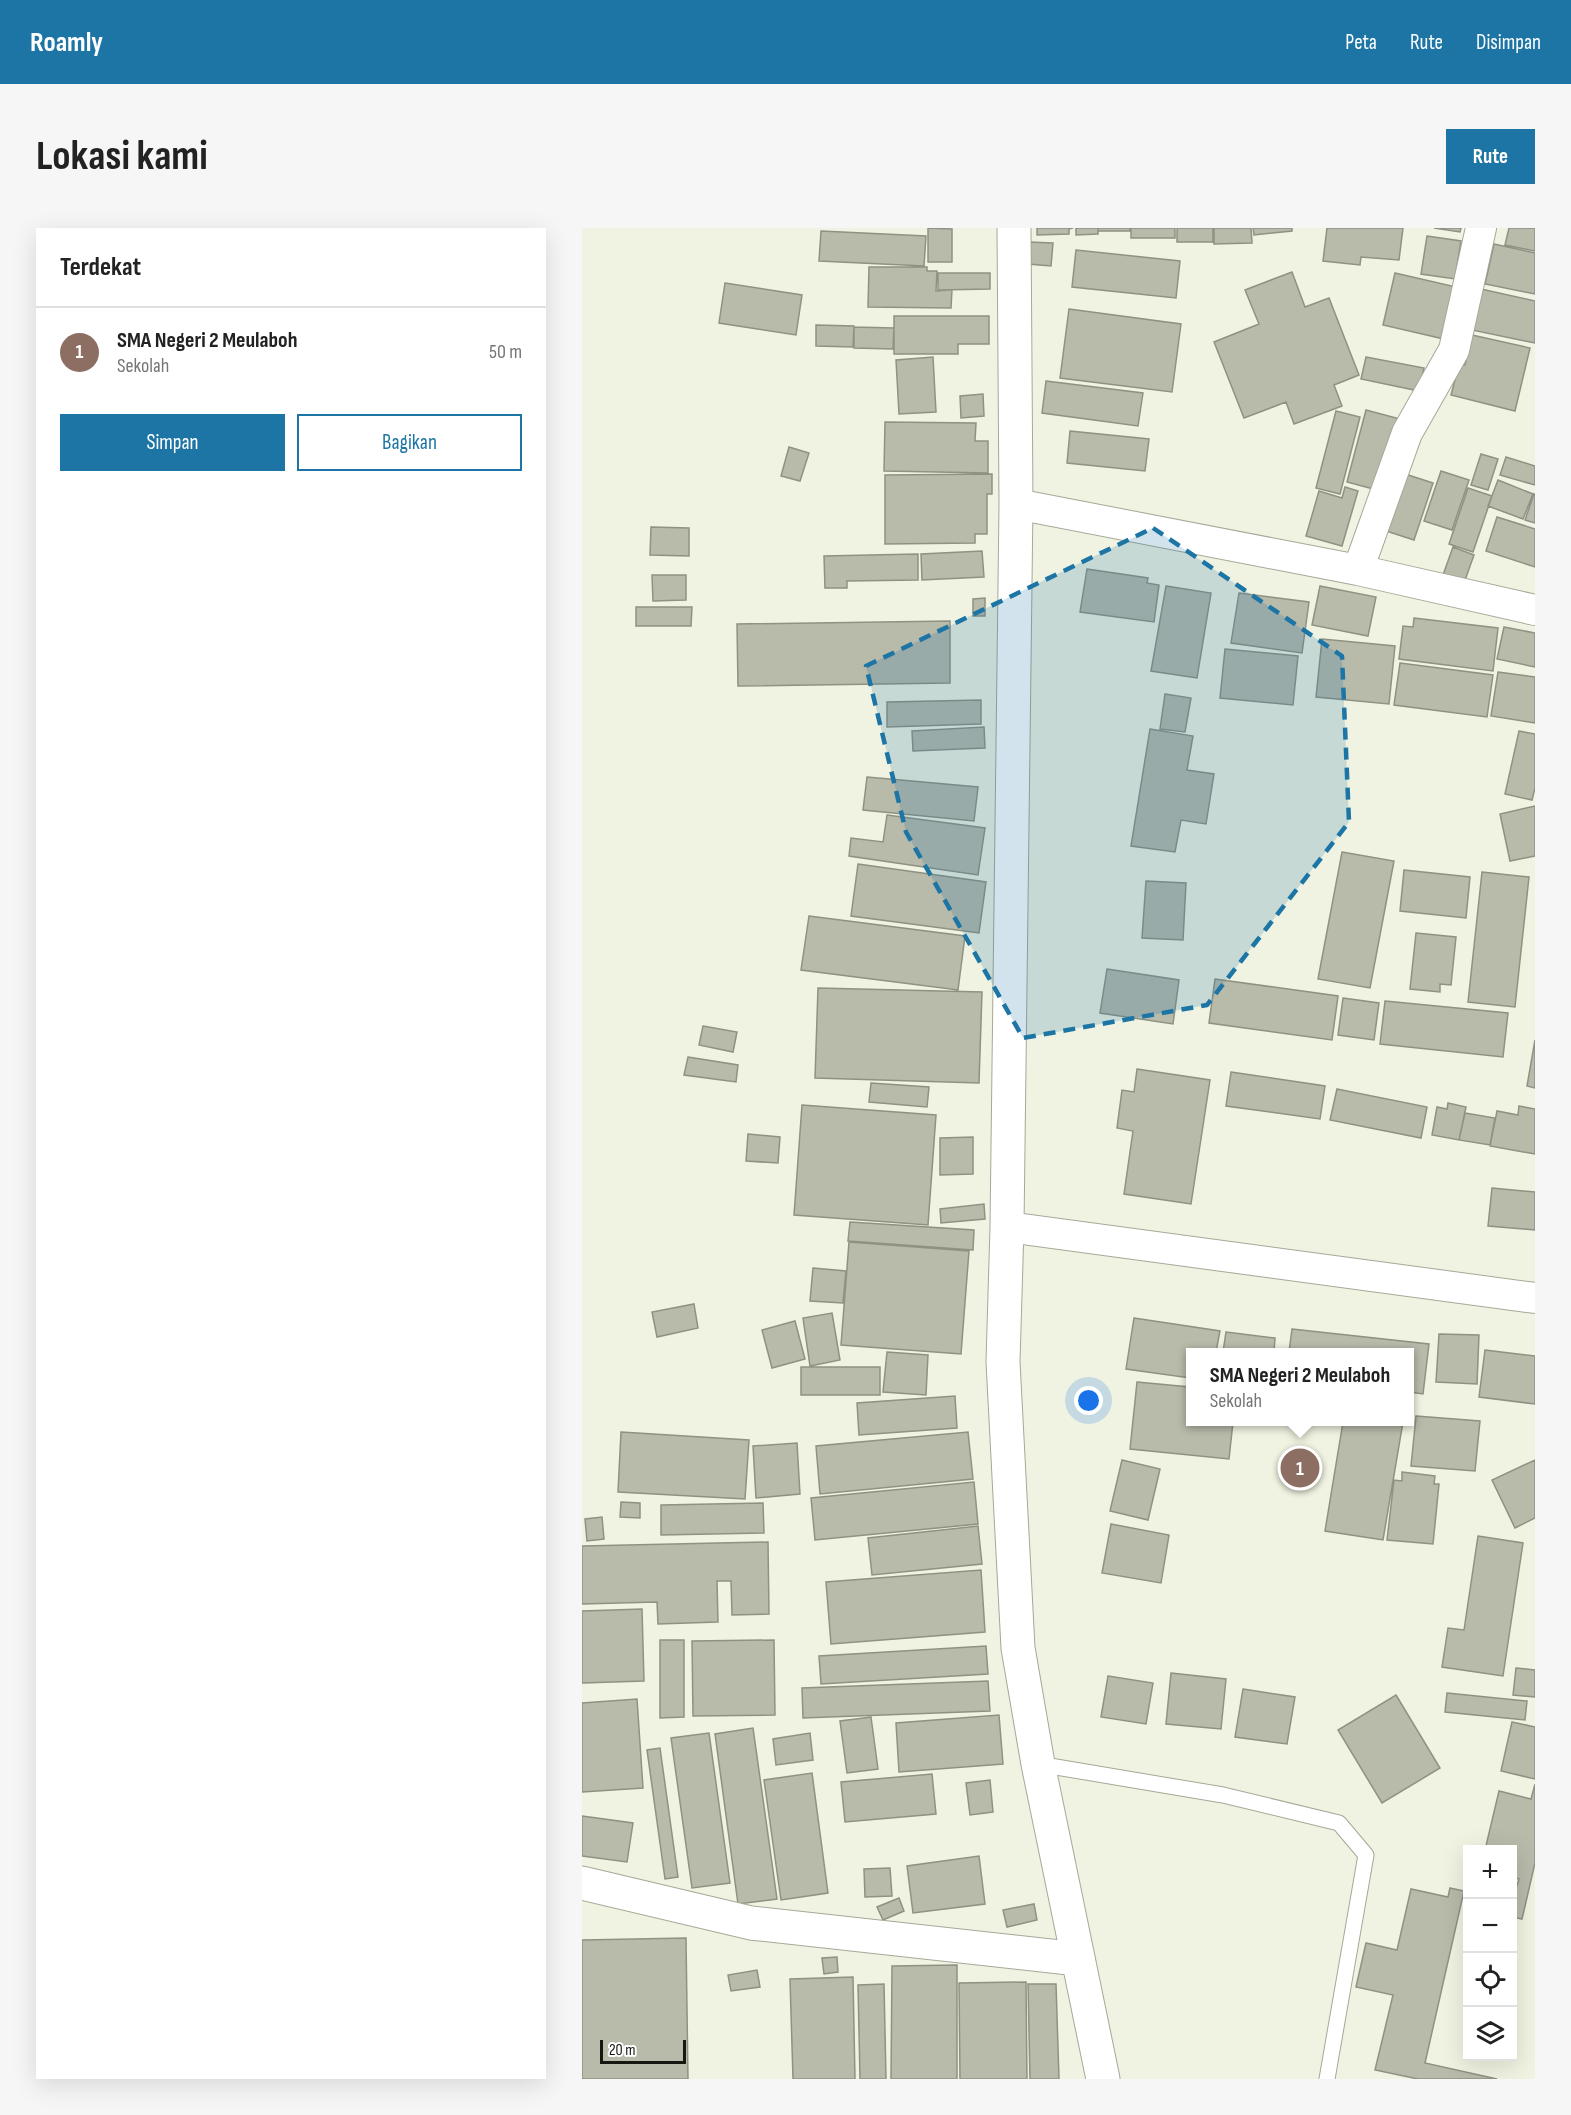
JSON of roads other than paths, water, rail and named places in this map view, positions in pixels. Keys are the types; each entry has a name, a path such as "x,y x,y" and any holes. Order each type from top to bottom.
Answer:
{"main road":[{"path":"1014,228 1016,504 1007,1227 1003,1362 1018,1636 1038,1764 1103,2079"},
{"path":"582,1883 751,1923 1078,1959"}],"street":[{"path":"1358,570 1407,433 1454,351 1481,228"},
{"path":"1016,504 1358,570 1535,610"},
{"path":"1007,1227 1535,1298"}],"lane":[{"path":"1038,1764 1223,1795 1340,1823 1366,1855 1327,2079"}],"place":[{"name":"SMA Negeri 2 Meulaboh","path":"1300,1468"}]}
